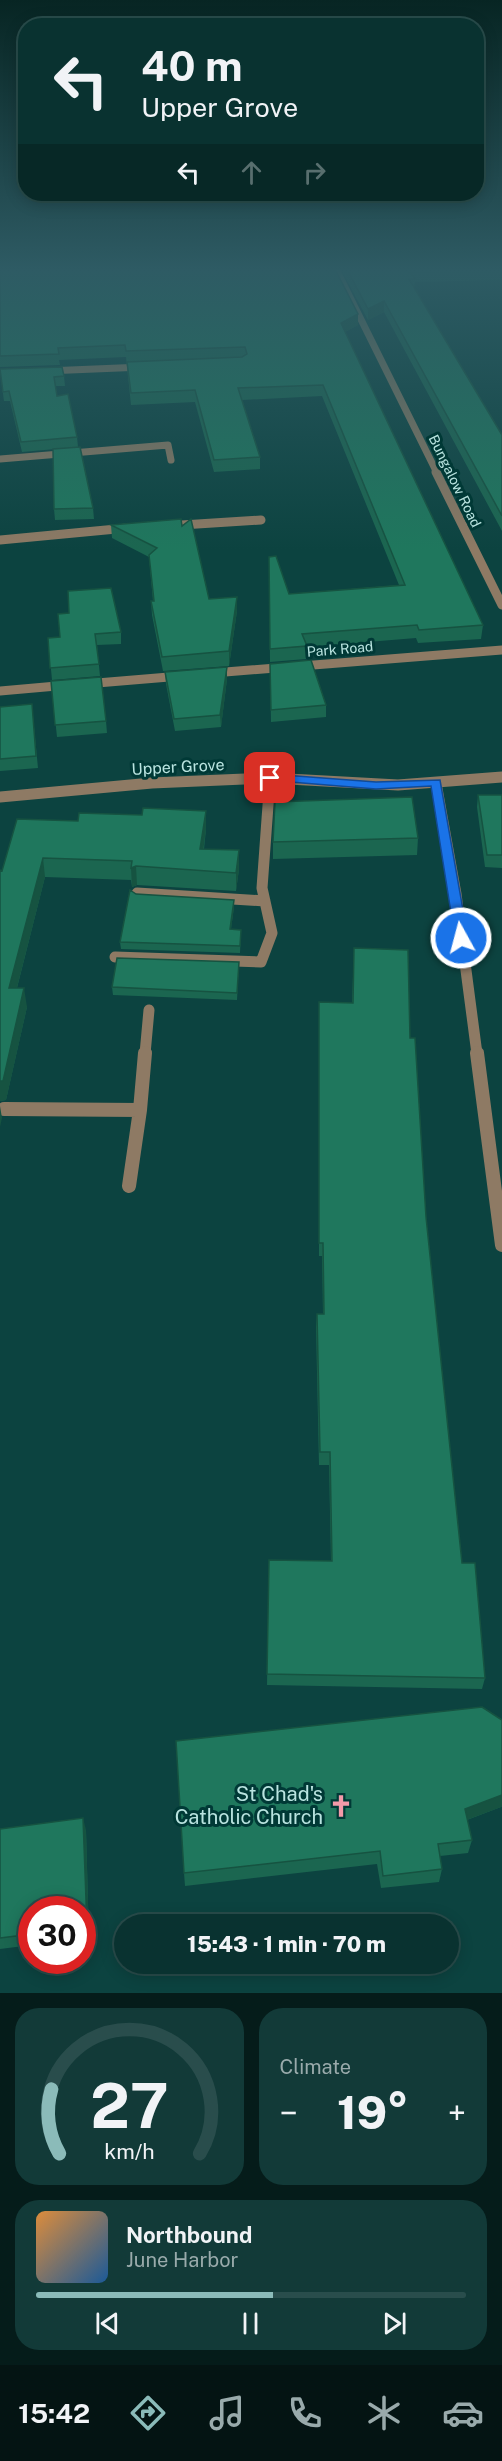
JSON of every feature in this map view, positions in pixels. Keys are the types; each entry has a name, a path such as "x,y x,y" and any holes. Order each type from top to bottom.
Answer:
{"street":[{"name":"Bungalow Road","path":"383,364 502,605"},
{"path":"34,372 150,367"},
{"path":"0,459 168,445 171,460"},
{"path":"152,527 261,520"},
{"path":"0,540 142,527"},
{"name":"Park Road","path":"204,674 502,650"},
{"path":"0,691 192,675"},
{"name":"Upper Grove","path":"0,797 152,783 270,778 376,785 436,783 502,777"},
{"path":"115,957 261,962 272,933 262,888 270,778"},
{"path":"436,783 456,894 502,1245"},
{"path":"137,893 265,901"},
{"path":"129,1186 140,1110 148,1010"},
{"path":"4,1109 140,1110"}],"building":[{"path":"127,364 360,364 483,625 419,630 417,625 302,634 307,646 270,649 269,557 276,556 289,594 405,585 323,385 238,388 260,457 214,460 195,390 131,393"},
{"path":"419,364 460,364 502,435 502,516"},
{"path":"62,367 64,376 54,377 57,396 68,394 77,437 21,442 9,391 3,392 0,369"},
{"path":"80,447 93,508 54,509 53,449"},
{"path":"181,519 182,526 191,519 209,599 237,597 229,651 162,657 151,601 154,601 149,555 157,548 111,525"},
{"path":"111,588 121,632 95,634 99,664 50,668 48,638 60,637 58,614 69,613 68,591"},
{"path":"311,660 326,705 271,710 270,664"},
{"path":"227,667 220,715 174,719 165,672"},
{"path":"101,677 106,721 55,725 51,681"},
{"path":"32,704 36,756 0,759 0,707"},
{"path":"478,795 502,795 502,855 487,855"},
{"path":"412,797 418,838 273,842 275,802"},
{"path":"143,808 206,811 200,849 239,850 236,873 136,866 131,868 132,861 43,858 9,988 24,988 3,1081 0,1081 0,870 2,871 17,819 78,821 79,813 142,815"},
{"path":"130,890 136,894 234,900 230,929 241,930 240,946 120,942"},
{"path":"354,948 408,950 410,1038 415,1038 426,1217 462,1563 475,1563 485,1678 267,1674 269,1560 332,1561 330,1452 320,1452 317,1314 324,1314 323,1243 319,1243 319,1002 353,1003"},
{"path":"117,958 239,962 237,993 112,987"},
{"name":"St Chad's Catholic Church","path":"482,1707 502,1720 502,1795 465,1809 472,1840 438,1844 442,1869 383,1876 380,1851 184,1873 176,1741"},
{"path":"83,1818 86,1896 18,1896 18,1936 0,1938 0,1829"}],"place":[{"name":"St Chad's Catholic Church","path":"341,1806"}],"route":[{"path":"270,778 398,786 436,783 456,894 461,938"}]}
